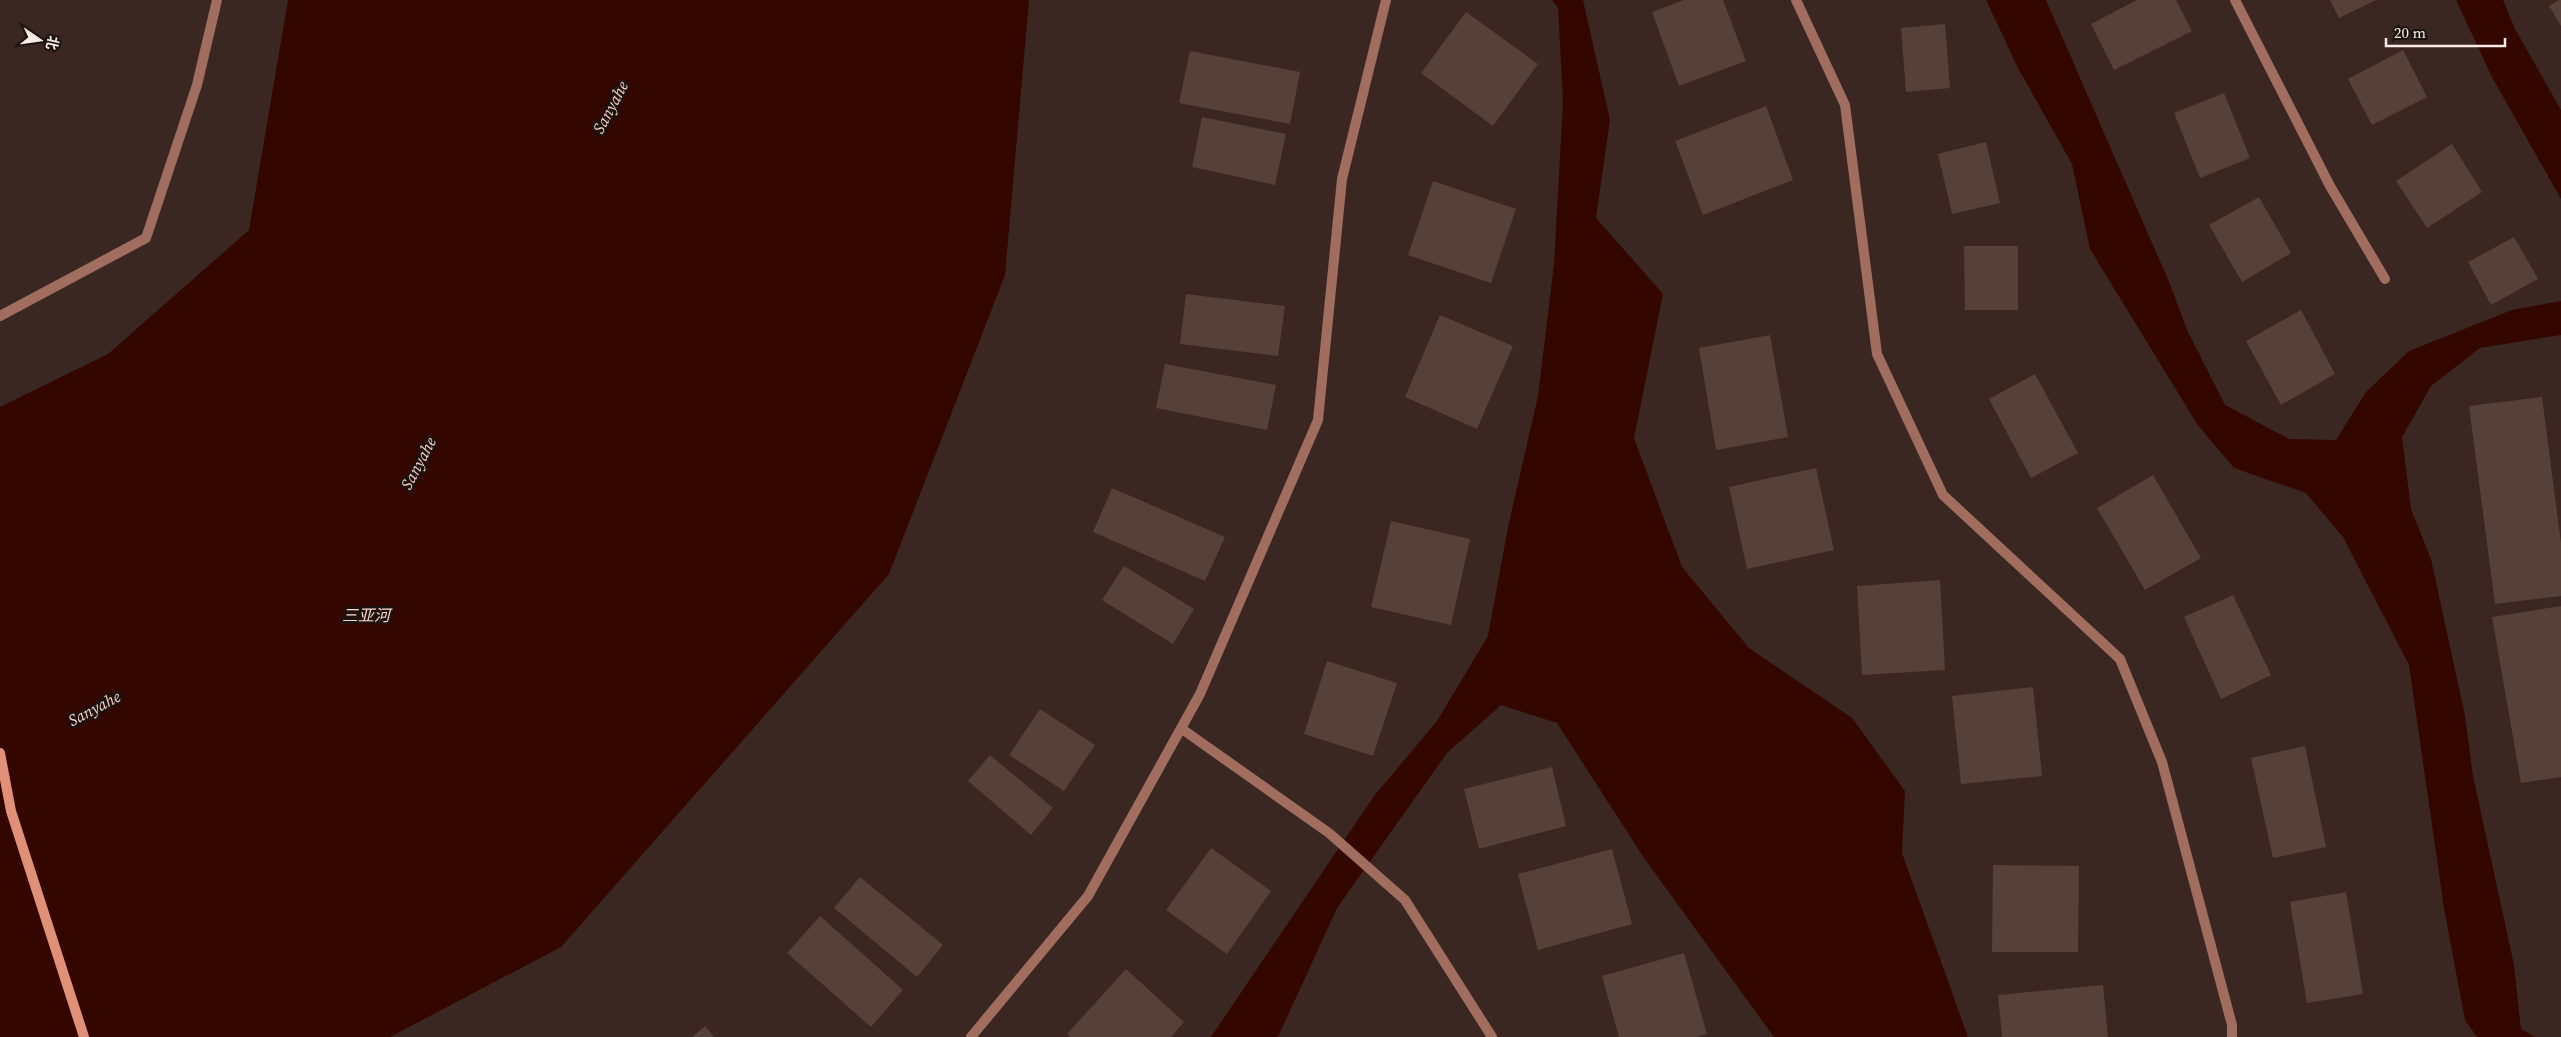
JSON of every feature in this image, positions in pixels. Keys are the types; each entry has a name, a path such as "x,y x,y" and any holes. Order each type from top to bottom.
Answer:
{"street":[{"path":"0,316 146,238 197,85 217,0"},
{"path":"971,1037 1088,896 1182,729 1200,694 1318,420 1342,179 1386,0"},
{"path":"1796,0 1844,105 1877,354 1943,495 2120,659 2162,762 2232,1025 2232,1037"},
{"path":"2235,0 2330,186 2385,279"},
{"path":"1182,729 1328,833 1405,900 1492,1037"},
{"path":"0,754 11,811 84,1037"}],"water":[{"name":"三亚河","path":"288,0 1029,0 1005,275 889,574 561,947 390,1037 0,1037 0,407 108,354 249,230"},
{"path":"1552,0 1583,0 1610,120 1596,218 1663,294 1634,438 1682,567 1749,648 1852,718 1905,791 1902,853 1968,1037 1774,1037 1644,858 1557,723 1501,705 1447,753 1337,908 1278,1037 1211,1037 1374,796 1437,721 1488,636 1508,527 1538,396 1554,264 1563,101 1558,8"},
{"path":"1986,0 2046,0 2170,284 2187,330 2225,405 2289,439 2336,440 2366,392 2409,351 2512,310 2561,301 2561,335 2480,348 2431,386 2402,437 2411,509 2431,559 2465,716 2473,776 2514,965 2521,1029 2535,1037 2477,1037 2465,1020 2444,908 2409,665 2343,537 2306,493 2234,468 2197,424 2090,249 2072,164 2018,68"},
{"path":"2456,0 2503,0 2515,29 2561,110 2561,199 2492,77"}],"building":[{"path":"1684,0 1723,0 1746,61 1679,86 1652,12"},
{"path":"2137,0 2176,0 2192,31 2114,70 2091,24"},
{"path":"2330,0 2376,0 2339,18"},
{"path":"2561,0 2561,26 2549,6"},
{"path":"1466,12 1538,64 1493,126 1421,73"},
{"path":"1945,24 1950,88 1906,92 1901,28"},
{"path":"2403,50 2427,97 2372,125 2348,79"},
{"path":"1190,51 1300,72 1290,124 1179,103"},
{"path":"2224,93 2250,158 2200,178 2174,113"},
{"path":"1766,106 1793,180 1703,215 1675,141"},
{"path":"1202,117 1286,134 1275,185 1192,167"},
{"path":"1986,142 2000,203 1952,214 1938,154"},
{"path":"2452,144 2482,192 2427,228 2396,181"},
{"path":"1433,181 1516,209 1491,283 1408,255"},
{"path":"2259,197 2291,253 2242,282 2209,225"},
{"path":"2514,237 2538,279 2491,305 2468,262"},
{"path":"1964,246 2018,246 2018,310 1965,310"},
{"path":"1186,294 1285,306 1278,356 1180,344"},
{"path":"2301,310 2335,374 2281,405 2246,341"},
{"path":"1440,315 1513,346 1477,429 1405,397"},
{"path":"1770,335 1788,437 1716,450 1699,348"},
{"path":"1165,364 1276,385 1267,430 1156,408"},
{"path":"2035,374 2078,453 2031,478 1989,399"},
{"path":"2542,397 2561,543 2561,596 2495,604 2469,406"},
{"path":"1816,468 1834,550 1747,569 1729,487"},
{"path":"2153,475 2201,558 2145,590 2097,508"},
{"path":"1112,488 1225,537 1205,581 1093,532"},
{"path":"1391,521 1470,539 1451,625 1371,607"},
{"path":"1124,566 1194,609 1173,644 1102,600"},
{"path":"1940,580 1945,670 1862,675 1857,586"},
{"path":"2233,595 2271,675 2221,699 2184,617"},
{"path":"2561,606 2561,777 2521,783 2492,617"},
{"path":"1327,661 1397,683 1373,756 1304,734"},
{"path":"2033,687 2042,776 1961,784 1952,696"},
{"path":"1040,709 1095,745 1064,791 1009,755"},
{"path":"2305,746 2326,847 2273,858 2251,758"},
{"path":"990,755 1053,808 1031,835 968,781"},
{"path":"1552,767 1566,826 1479,849 1464,789"},
{"path":"1211,848 1271,891 1227,954 1166,910"},
{"path":"1612,849 1632,924 1538,950 1518,874"},
{"path":"1993,865 2079,866 2078,952 1992,952"},
{"path":"860,877 943,945 917,977 834,908"},
{"path":"2346,892 2363,994 2307,1003 2290,902"},
{"path":"820,916 903,990 871,1027 787,953"},
{"path":"1684,953 1707,1034 1697,1037 1619,1037 1602,976"},
{"path":"1126,969 1184,1022 1171,1037 1071,1037 1067,1034"},
{"path":"2103,985 2108,1037 2002,1037 1998,995"},
{"path":"705,1026 714,1037 692,1037"}],"water label":[{"name":"Sanyahe","path":"610,107"},
{"name":"Sanyahe","path":"418,463"},
{"name":"Sanyahe","path":"94,708"}]}
